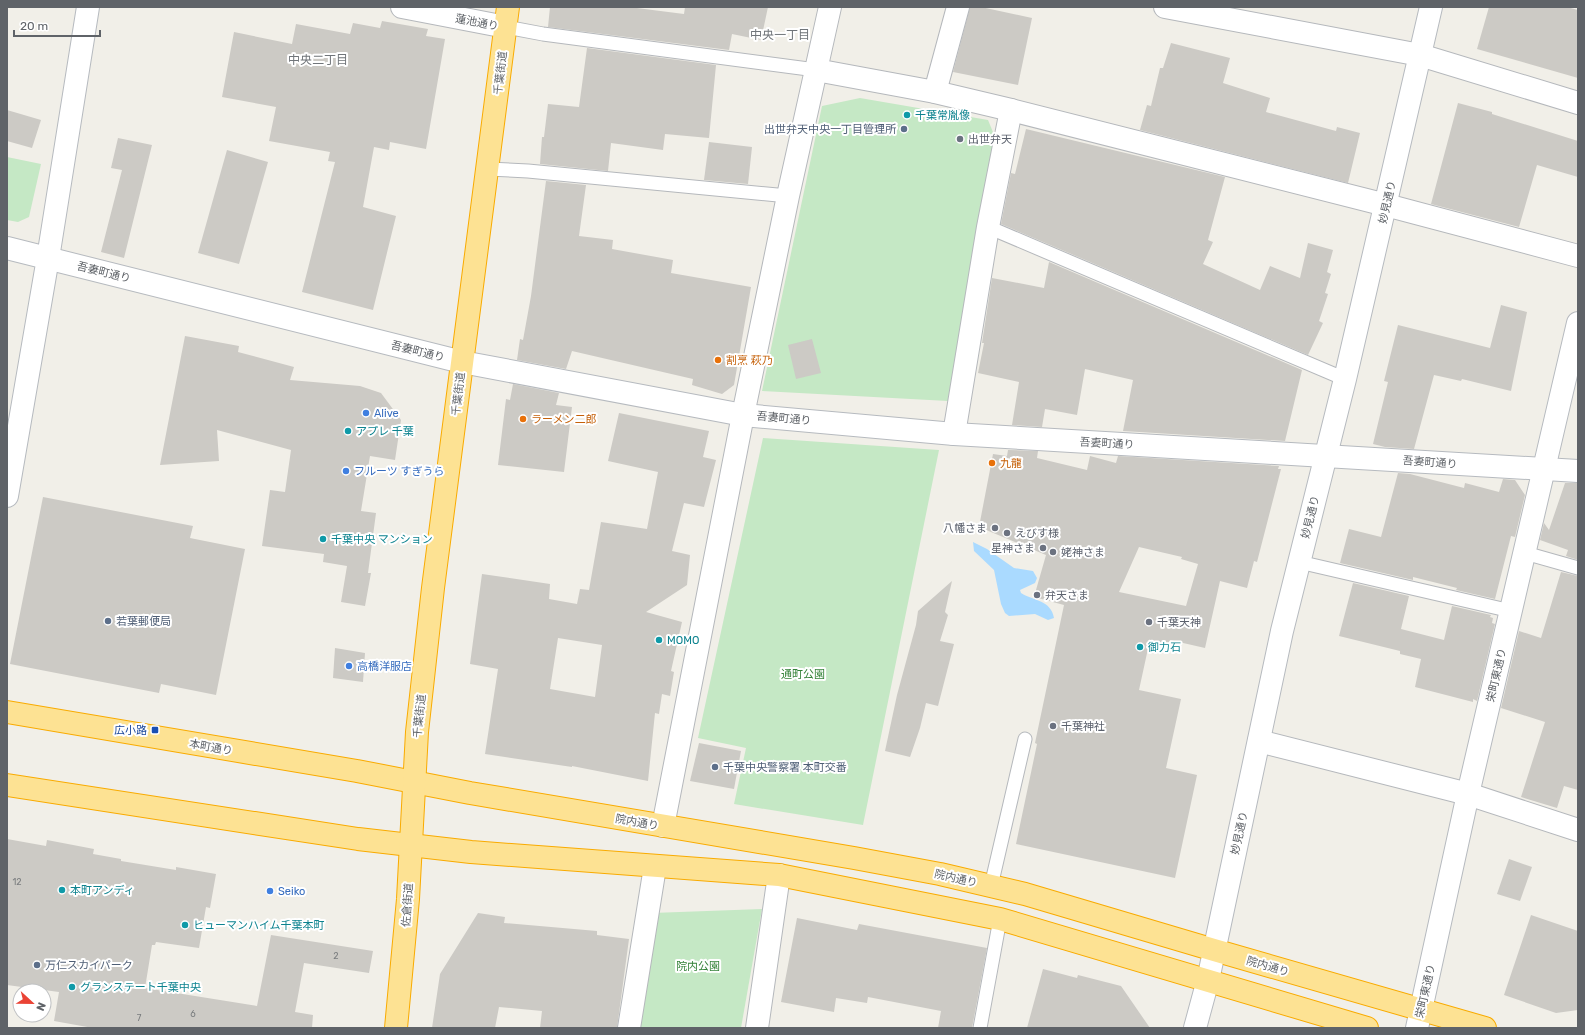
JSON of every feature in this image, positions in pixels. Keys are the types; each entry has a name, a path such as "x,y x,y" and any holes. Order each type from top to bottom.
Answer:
{"highway":[{"name":"千葉街道","path":"414,782 417,732 432,596 507,17"},
{"name":"本町通り","path":"7,712 414,782"},
{"name":"院内通り","path":"414,782 940,874 1025,894 1214,950 1418,1019 1486,1028"},
{"name":"佐倉街道","path":"396,1028 408,906 414,782"},
{"path":"7,785 358,839 471,852 779,875 1000,919 1367,1028"}],"street":[{"path":"7,496 10,459 48,258 88,7"},
{"name":"蓮池通り","path":"402,7 507,17"},
{"path":"663,826 743,415 788,196 830,7"},
{"path":"935,92 958,7"},
{"path":"1165,7 1228,13 1420,55 1578,103"},
{"name":"妙見通り","path":"1195,1028 1208,980 1282,630 1345,379 1431,7"},
{"path":"816,70 935,92 1011,110 1386,205 1578,256"},
{"path":"954,434 988,227 1011,110"},
{"name":"吾妻町通り","path":"7,248 462,362 743,415 954,434 1578,471"},
{"name":"栄町東通り","path":"1418,1019 1468,794 1578,323"},
{"path":"1259,741 1468,794 1578,830"},
{"path":"629,1028 655,866"},
{"path":"757,1028 779,875"}],"lane":[{"path":"507,17 550,35 816,70"},
{"path":"488,169 536,172 788,196"},
{"path":"988,227 1345,379"},
{"path":"1525,553 1578,568"},
{"path":"1299,562 1511,611"},
{"path":"991,886 1025,739"},
{"path":"980,1028 1000,919"}],"green space":[{"path":"860,98 988,120 995,137 948,401 762,391 822,106"},
{"path":"7,157 41,164 29,217 18,222 7,220"},
{"name":"通町公園","path":"763,438 939,450 863,825 734,804 746,748 698,738"},
{"name":"院内公園","path":"762,909 741,1028 636,1028 652,913"}],"water":[{"path":"973,542 987,549 1014,568 1033,571 1037,578 1035,583 1020,590 1021,593 1046,604 1052,612 1054,618 1048,620 1035,614 1009,616 1005,613 1001,604 994,570 974,551"}],"building":[{"path":"550,7 629,7 684,14 685,7 768,7 761,40 732,34 729,50 548,27"},
{"path":"970,7 981,7 1032,18 1018,85 953,72"},
{"path":"1489,7 1567,7 1578,10 1578,78 1477,49"},
{"path":"382,21 428,29 426,36 445,39 426,149 390,142 389,150 374,147 363,207 396,216 373,310 302,292 335,162 328,161 330,152 269,141 276,107 222,97 234,32 292,44 296,24 350,34 353,23 380,28"},
{"path":"1171,43 1230,58 1223,83 1270,98 1266,112 1336,131 1337,127 1360,133 1348,183 1140,130 1147,105 1151,106 1160,68 1163,68"},
{"path":"587,48 716,65 709,138 665,134 663,150 611,143 608,171 540,164 542,137 544,137 548,104 579,107"},
{"path":"1458,103 1492,112 1492,114 1578,141 1578,177 1537,165 1519,227 1431,204"},
{"path":"7,110 41,120 32,148 7,141"},
{"path":"1026,129 1225,177 1208,240 1213,242 1203,264 1260,290 1270,266 1300,278 1308,243 1333,250 1327,272 1331,274 1325,293 1328,294 1319,321 1323,323 1308,355 1001,224 1011,173 1015,174"},
{"path":"118,138 152,145 124,258 101,252 122,170 111,168"},
{"path":"709,142 752,147 748,184 704,180"},
{"path":"227,150 268,162 239,264 198,253"},
{"path":"546,181 586,185 579,236 613,240 612,249 673,260 671,273 751,287 734,385 722,394 692,385 693,379 572,351 566,369 517,360 520,339 523,340 531,296"},
{"path":"1049,262 1302,370 1285,441 1123,431 1133,380 1085,369 1077,415 1045,409 1042,427 1012,425 1019,382 978,373 984,343 982,343 992,278 1044,288"},
{"path":"1501,305 1527,312 1511,391 1462,379 1461,381 1434,375 1414,449 1385,447 1373,444 1388,382 1384,381 1398,325 1490,348"},
{"path":"185,336 239,346 238,352 294,367 290,380 360,386 381,393 401,420 395,460 370,456 361,511 376,513 368,573 371,573 365,606 341,602 347,566 323,562 324,554 262,546 270,490 285,492 291,450 217,430 219,461 160,465"},
{"path":"812,339 821,373 796,379 788,345"},
{"path":"513,384 559,393 556,405 572,407 564,472 498,465 506,399 510,400"},
{"path":"619,413 709,431 703,457 716,460 704,507 684,503 672,551 690,555 687,585 646,612 682,622 671,671 674,672 670,696 662,694 659,714 655,713 648,781 572,766 485,754 498,669 470,664 482,574 550,584 549,599 577,604 580,589 589,590 601,522 647,529 658,472 608,461","holes":["558,638 602,645 595,697 550,689"]},
{"path":"1008,450 1038,451 1037,458 1087,470 1090,456 1116,463 1118,456 1279,466 1278,469 1281,469 1257,562 1254,561 1247,588 1220,581 1205,648 1170,640 1168,648 1149,644 1139,690 1181,699 1166,768 1197,775 1175,878 1016,844 1037,744 1035,743 1064,605 1034,597 1046,555 979,527 993,454 1007,456","holes":["1139,547 1182,557 1181,559 1198,564 1186,606 1119,592"]},
{"path":"1398,473 1410,474 1464,488 1465,483 1499,492 1503,479 1515,480 1525,495 1515,537 1511,536 1495,599 1456,590 1457,588 1413,577 1413,580 1340,563 1349,529 1381,537"},
{"path":"1565,483 1578,483 1578,560 1566,556 1568,550 1540,540 1544,523 1549,530"},
{"path":"43,497 193,526 190,538 245,549 216,695 161,684 159,693 10,664"},
{"path":"1561,572 1578,576 1578,790 1564,786 1557,808 1521,797 1545,722 1501,708 1519,631 1541,638"},
{"path":"952,581 945,612 948,615 940,641 954,644 938,706 926,703 920,728 910,757 885,751 897,695 916,625 918,611"},
{"path":"1353,583 1409,596 1401,629 1444,640 1452,606 1491,615 1490,617 1493,618 1492,623 1495,624 1477,701 1473,699 1473,702 1415,687 1421,659 1400,654 1400,651 1339,636"},
{"name":"高橋洋服店","path":"335,648 365,653 363,682 333,678"},
{"path":"699,743 741,751 734,789 690,781"},
{"path":"7,839 46,846 47,840 94,849 93,854 121,859 121,861 176,870 176,867 216,874 210,908 206,907 199,948 156,942 155,945 152,945 145,988 257,1006 271,935 373,951 369,973 304,963 295,1012 313,1015 312,1028 93,1028 54,1021 59,992 52,991 52,983 12,983 12,986 7,985"},
{"path":"1509,859 1532,867 1520,901 1497,894"},
{"path":"478,913 505,917 504,923 597,931 597,935 629,939 617,1028 540,1028 542,1011 499,1007 495,1028 432,1028 440,974"},
{"path":"1531,915 1578,931 1578,1010 1556,1013 1504,995"},
{"path":"797,918 857,930 859,924 987,948 972,1028 938,1028 941,1011 868,997 867,1003 836,998 834,1012 781,1002"},
{"path":"1043,969 1077,978 1078,975 1121,986 1150,1028 1027,1028"}],"place":[{"name":"千葉常胤像","path":"907,115"},
{"name":"出世弁天中央一丁目管理所","path":"904,129"},
{"name":"出世弁天","path":"960,139"},
{"name":"割烹 萩乃","path":"718,360"},
{"name":"Alive","path":"366,413"},
{"name":"ラーメン二郎","path":"523,419"},
{"name":"アプレ 千葉","path":"348,431"},
{"name":"九龍","path":"992,463"},
{"name":"フルーツ すぎうら","path":"346,471"},
{"name":"八幡さま","path":"995,528"},
{"name":"えびす様","path":"1007,533"},
{"name":"千葉中央 マンション","path":"323,539"},
{"name":"星神さま","path":"1043,548"},
{"name":"姥神さま","path":"1053,552"},
{"name":"弁天さま","path":"1037,595"},
{"name":"若葉郵便局","path":"108,621"},
{"name":"千葉天神","path":"1149,622"},
{"name":"MOMO","path":"659,640"},
{"name":"御力石","path":"1140,647"},
{"name":"高橋洋服店","path":"349,666"},
{"name":"千葉神社","path":"1053,726"},
{"name":"広小路","path":"155,730"},
{"name":"千葉中央警察署 本町交番","path":"715,767"},
{"name":"本町アンディ","path":"62,890"},
{"name":"Seiko","path":"270,891"},
{"name":"ヒューマンハイム千葉本町","path":"185,925"},
{"name":"万仁スカイパーク","path":"37,965"},
{"name":"グランステート千葉中央","path":"72,987"}],"district":[{"name":"中央一丁目","path":"780,35"},
{"name":"中央二丁目","path":"318,60"}]}
